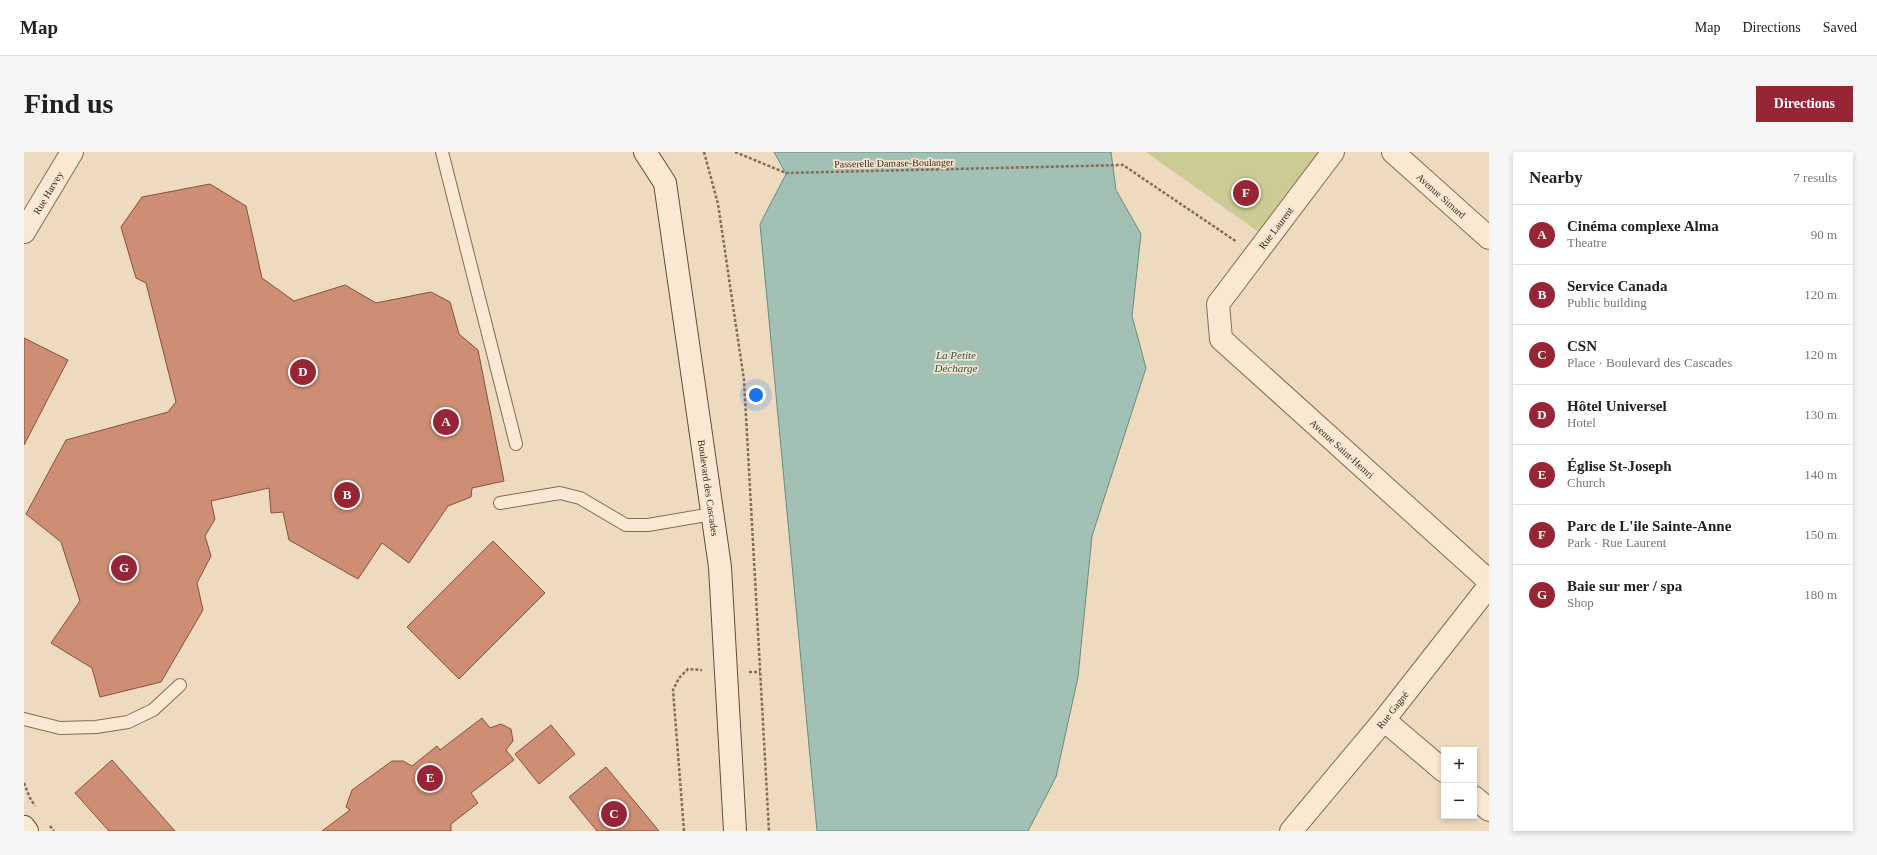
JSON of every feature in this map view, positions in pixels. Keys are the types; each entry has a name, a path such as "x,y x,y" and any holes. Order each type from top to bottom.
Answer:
{"street":[{"name":"Rue Harvey","path":"24,232 72,152"},
{"name":"Boulevard des Cascades","path":"644,152 665,183 720,567 735,831"},
{"name":"Rue Laurent","path":"1218,304 1333,152"},
{"name":"Avenue Simard","path":"1393,152 1489,238"},
{"name":"Avenue Saint-Hemri","path":"1218,304 1221,339 1489,581"},
{"name":"Rue Gagné","path":"1291,831 1384,720 1489,586"},
{"path":"1384,720 1441,768"},
{"path":"1477,800 1489,810"},
{"path":"24,826 27,831"}],"lane":[{"path":"442,152 516,444"},
{"path":"500,503 560,493 580,498 626,525 648,525 712,514"},
{"path":"24,719 60,728 96,727 128,722 153,710 180,685"}],"path":[{"path":"704,152 718,204 744,380 769,831"},
{"name":"Passerelle Damase-Boulanger","path":"735,152 786,174 1122,165 1256,255"},
{"path":"684,831 673,690 679,678 688,669 760,672"}],"shaded area":[{"path":"1146,152 1318,152 1260,233"}],"water":[{"name":"La Petite Décharge","path":"774,152 1111,152 1116,190 1141,234 1132,316 1146,368 1092,536 1078,677 1056,777 1028,831 817,831 760,224 786,174"}],"building":[{"path":"210,184 246,206 262,278 294,301 345,285 376,303 431,292 450,302 459,334 478,350 504,481 472,488 471,497 448,506 409,563 382,543 358,579 289,540 283,512 271,513 269,488 211,501 215,519 205,536 211,556 197,583 203,610 161,682 100,697 92,668 51,643 80,601 61,542 26,514 66,440 168,412 176,402 146,283 136,278 121,227 142,197"},
{"path":"24,338 68,360 24,445"},
{"path":"493,541 545,593 459,679 407,627"},
{"path":"482,718 490,728 501,724 511,729 513,741 506,750 514,760 471,793 478,803 451,824 451,831 322,831 350,810 346,807 352,790 392,761 403,761 412,766 437,746 440,750"},
{"path":"551,725 575,754 539,784 515,754"},
{"path":"112,760 175,831 109,831 75,793"},
{"path":"606,767 659,831 597,831 569,797"}],"place":[{"name":"Parc de L'ile Sainte-Anne","path":"1246,193"},
{"name":"Hôtel Universel","path":"303,372"},
{"name":"Cinéma complexe Alma","path":"446,422"},
{"name":"Service Canada","path":"347,495"},
{"name":"Baie sur mer / spa","path":"124,568"},
{"name":"Église St-Joseph","path":"430,778"},
{"name":"CSN","path":"614,814"}]}
